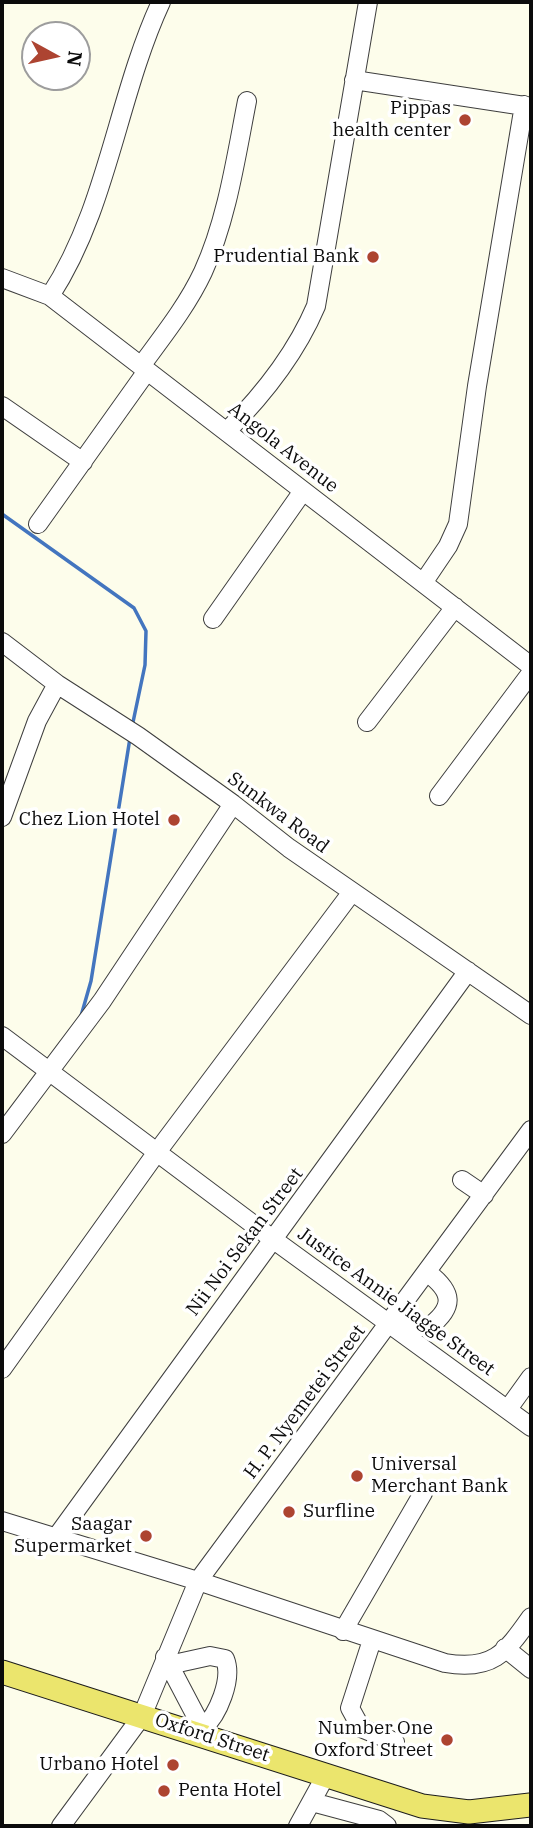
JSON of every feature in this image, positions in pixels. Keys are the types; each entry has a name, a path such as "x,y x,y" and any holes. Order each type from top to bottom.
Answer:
{"main road":[{"name":"Oxford Street","path":"2,1672 205,1733 422,1806 476,1812 531,1805"},
{"path":"509,1826 531,1805"},
{"name":"Oxford Street","path":"422,1806 456,1826"}],"street":[{"path":"50,296 69,267 82,237 132,75 161,2"},
{"path":"228,431 267,386 301,336 316,306 368,2"},
{"path":"354,80 528,106 477,386 458,524 448,546 423,583"},
{"path":"38,524 83,462 144,369 204,270 232,175 247,101"},
{"name":"Angola Avenue","path":"2,278 50,296 531,666"},
{"path":"2,406 83,462"},
{"path":"213,619 303,491"},
{"path":"367,722 455,607"},
{"name":"Sunkwa Road","path":"2,642 57,684 132,732 352,892 531,1015"},
{"path":"439,796 531,674"},
{"path":"2,817 37,722 57,684"},
{"path":"2,1134 102,1001 233,804"},
{"path":"2,1369 157,1152 352,892"},
{"name":"Nii Noi Sekan Street","path":"55,1539 468,971"},
{"name":"Justice Annie Jiagge Street","path":"2,1036 274,1240 395,1317 531,1427"},
{"name":"H. P. Nyemetei Street","path":"61,1826 142,1716 198,1581 531,1130"},
{"path":"462,1180 484,1195"},
{"path":"395,1317 420,1327 429,1327 435,1322 448,1303 449,1294 445,1286 428,1273"},
{"path":"508,1409 531,1377"},
{"path":"343,1631 423,1493"},
{"path":"2,1521 198,1581 425,1658 470,1667 488,1663 505,1648 531,1617"},
{"path":"373,1640 350,1708 361,1728 395,1742"},
{"path":"505,1648 531,1669"},
{"path":"210,1656 225,1659 228,1666 220,1700 205,1733 167,1661 210,1656"},
{"path":"298,1826 326,1775"},
{"path":"312,1802 379,1820 387,1826"}],"waterway":[{"path":"2,514 134,608 146,631 145,665 132,727"},
{"path":"81,1016 91,981 130,738"}],"place":[{"name":"Pippas health center","path":"465,120"},
{"name":"Prudential Bank","path":"373,257"},
{"name":"Chez Lion Hotel","path":"174,820"},
{"name":"Universal Merchant Bank","path":"357,1476"},
{"name":"Surfline","path":"289,1512"},
{"name":"Saagar Supermarket","path":"146,1536"},
{"name":"Number One Oxford Street","path":"447,1740"},
{"name":"Urbano Hotel","path":"173,1765"},
{"name":"Penta Hotel","path":"164,1791"}]}
